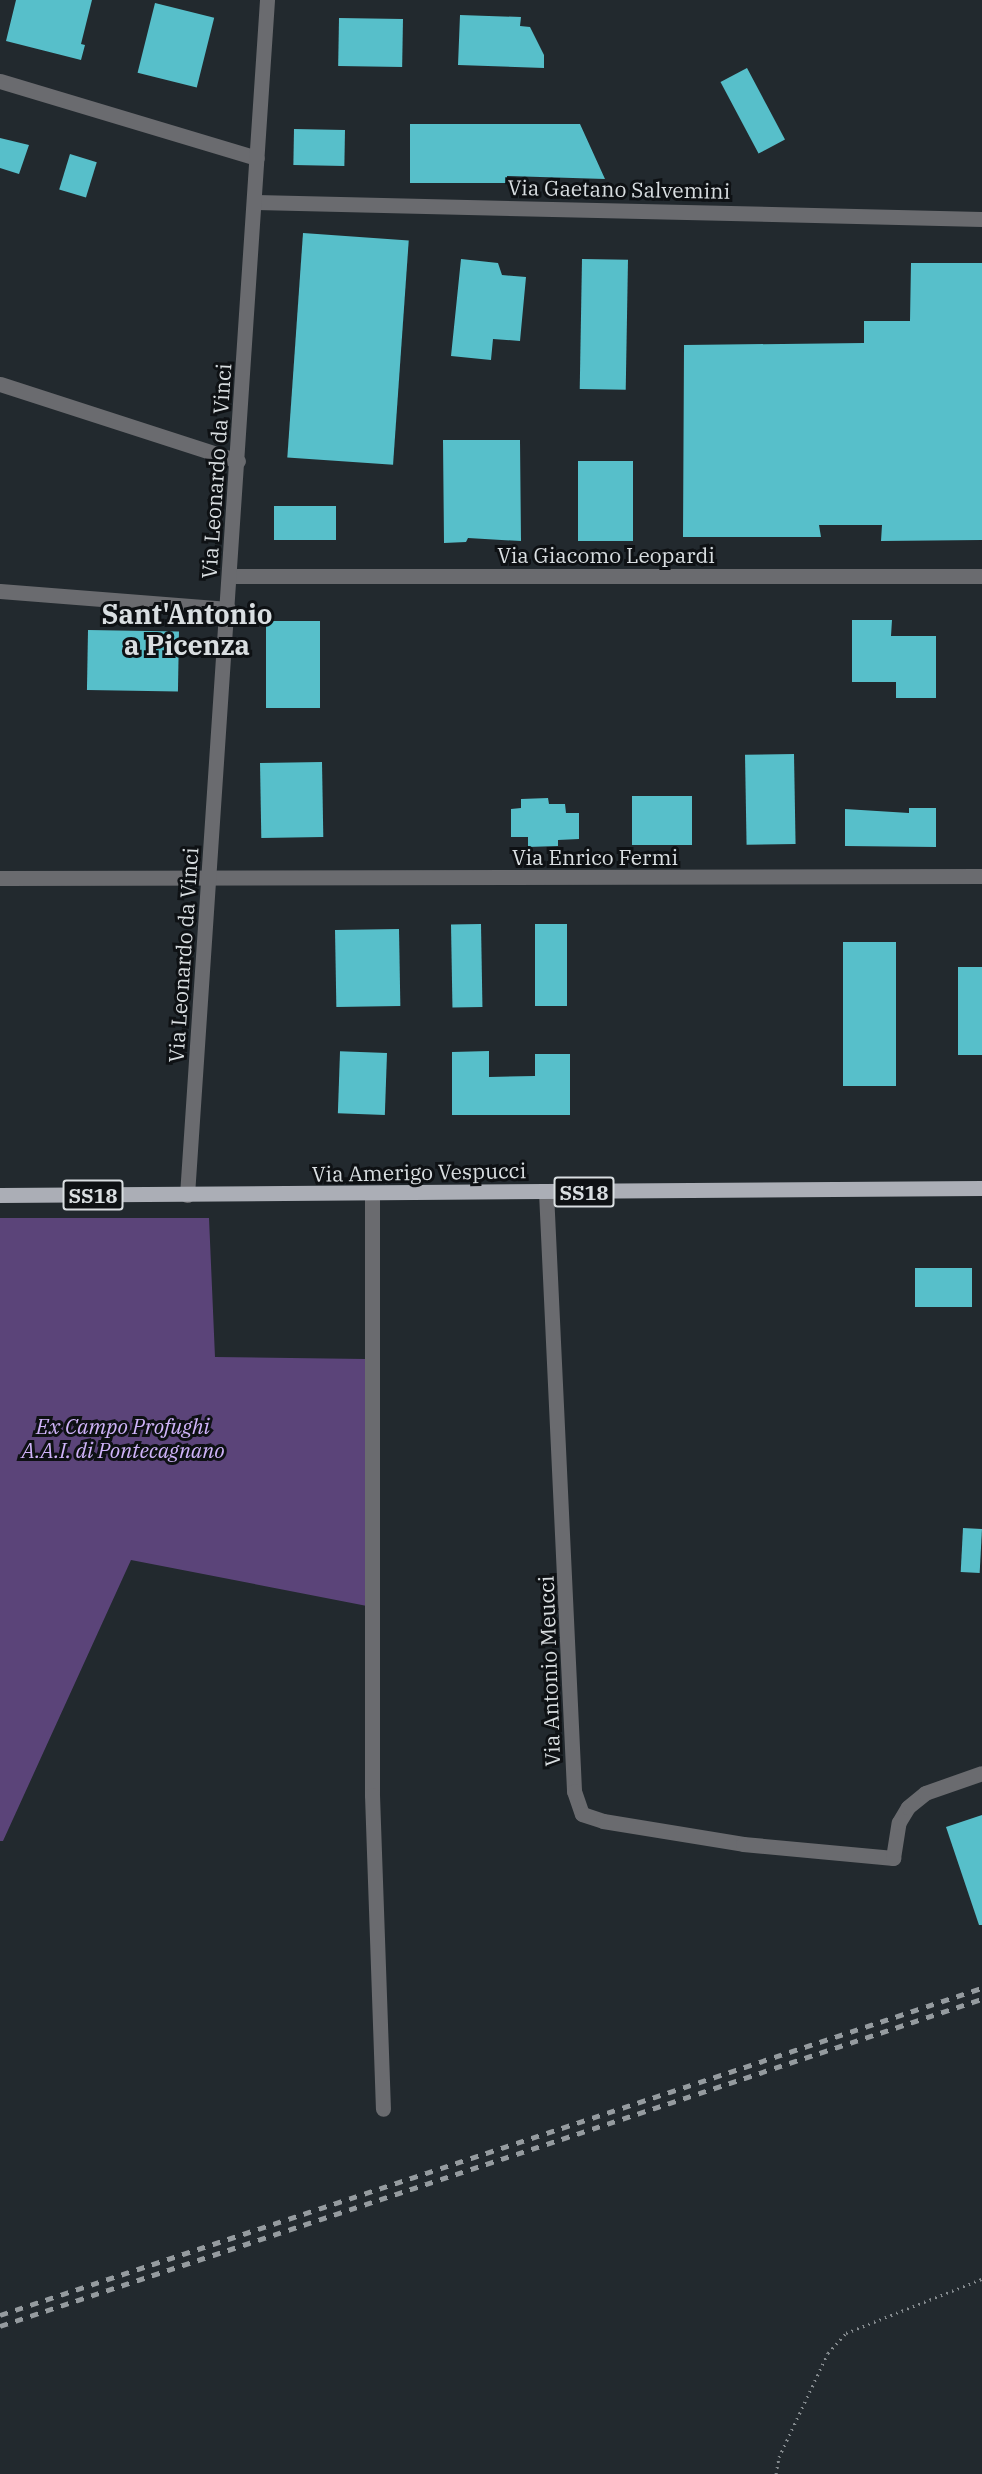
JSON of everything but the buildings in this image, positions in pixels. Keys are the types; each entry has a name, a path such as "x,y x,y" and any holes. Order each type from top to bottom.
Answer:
{"main road":[{"name":"Via Amerigo Vespucci","path":"0,1195 982,1188"}],"street":[{"name":"Via Leonardo da Vinci","path":"187,1195 256,202 267,0"},
{"path":"0,81 257,158"},
{"name":"Via Gaetano Salvemini","path":"256,202 982,219"},
{"path":"0,384 238,460"},
{"name":"Via Giacomo Leopardi","path":"230,576 982,576"},
{"path":"0,591 228,609"},
{"name":"Via Enrico Fermi","path":"0,878 982,876"},
{"name":"Via Antonio Meucci","path":"546,1192 574,1791 582,1814 603,1821 743,1844 893,1858 896,1838 908,1807 925,1793 982,1773"},
{"path":"372,1194 372,1795 383,2109"}],"path":[{"path":"776,2474 779,2457 828,2353 846,2333 982,2279"}],"green space":[{"name":"Ex Campo Profughi A.A.I. di Pontecagnano","path":"0,1218 209,1218 215,1357 365,1359 367,1606 131,1560 3,1841 0,1841"}],"railway":[{"path":"0,2315 982,1988"},
{"path":"0,2326 982,1999"}],"district":[{"name":"Sant'Antonio a Picenza","path":"187,628"}]}
